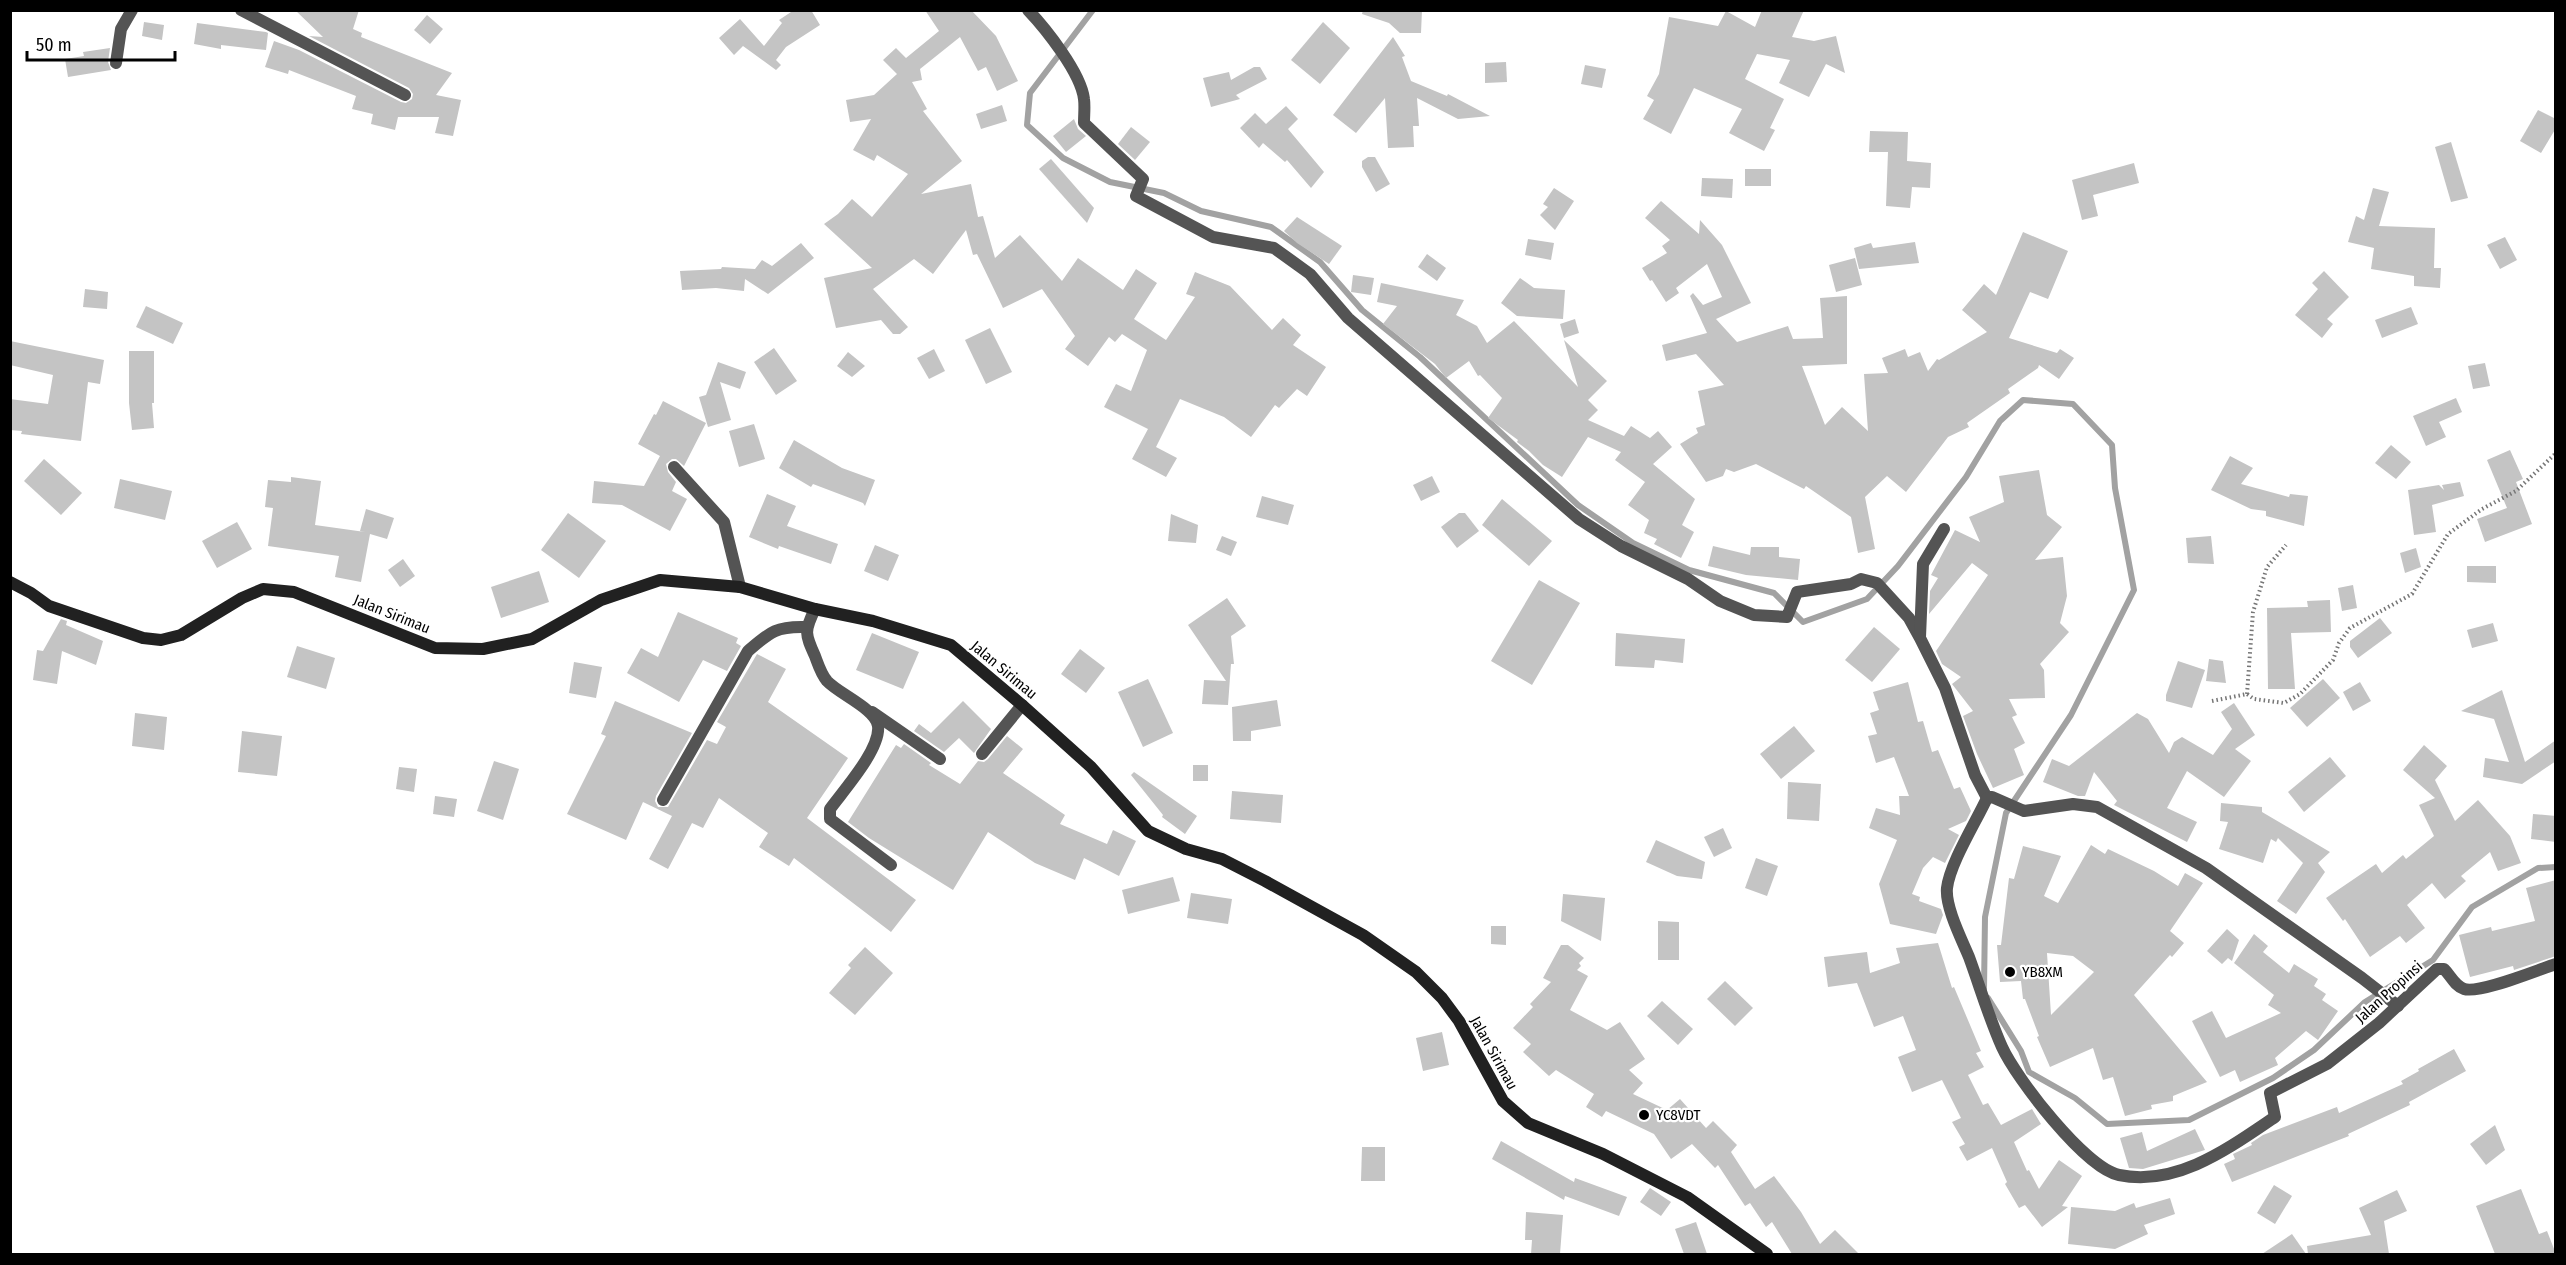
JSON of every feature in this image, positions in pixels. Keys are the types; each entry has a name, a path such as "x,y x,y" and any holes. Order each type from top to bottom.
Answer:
{"main road":[{"name":"Jalan Sirimau","path":"10,582 50,606 142,638 161,640 181,635 242,598 263,589 294,592 435,648 483,649 532,639 601,600 660,580 740,587 814,609 873,621 951,645 1090,767 1149,831 1186,849 1222,859 1265,881 1363,935 1416,972 1442,998 1459,1021 1503,1101 1528,1123 1626,1165 1687,1197 1767,1254"}],"street":[{"path":"116,63 120,29 132,10"},
{"path":"241,10 405,95"},
{"path":"1028,10 1064,55 1084,98 1084,123 1143,179 1137,196 1212,237 1274,248 1310,274 1348,318 1578,519 1621,546 1688,579 1720,601 1754,615 1786,617 1797,592 1851,584 1861,579 1877,583 1909,618 1920,638 1945,688 1975,775 1990,797 2024,811 2073,804 2097,807 2206,868 2362,978 2394,1004"},
{"path":"674,467 724,522 740,587"},
{"path":"1920,638 1923,564 1944,529"},
{"path":"814,609 806,627 807,638 826,680 873,716 878,726 873,748 830,809 830,819 891,865"},
{"path":"663,800 748,651 766,635 785,627 806,627"},
{"path":"982,754 1022,705"},
{"path":"873,716 872,712 940,759"},
{"name":"Jalan Propinsi","path":"1990,797 1950,874 1947,891 1955,922 2002,1046 2019,1078 2080,1149 2107,1172 2148,1178 2176,1173 2203,1162 2275,1117 2270,1093 2327,1064 2433,972 2444,969 2457,985 2475,990 2556,964"}],"path":[{"path":"2212,701 2247,694 2254,699 2284,703 2300,694 2333,660 2338,642 2350,628 2412,594 2448,534 2482,509 2516,491 2556,453"},
{"path":"2247,694 2253,612 2267,567 2286,544"}],"building":[{"path":"295,10 359,10 353,29 362,33 361,37 452,73 436,95 461,100 453,136 435,133 439,117 398,117 395,130 371,124 373,114 352,109 356,96 289,70 288,74 265,67 274,41 299,50 401,102 406,103 412,99 413,94 409,88 309,36 323,37"},
{"path":"794,10 811,10 820,25 786,47 776,60 781,65 776,70 743,46 734,55 719,38 740,19 764,46 782,23 779,20"},
{"path":"925,10 971,10 996,36 1018,81 997,91 986,67 978,71 960,37 920,69 922,80 912,82 927,109 923,111 962,161 921,194 971,184 978,217 983,216 995,258 1020,235 1062,281 1078,258 1123,290 1136,269 1157,283 1134,319 1166,340 1195,297 1186,294 1195,272 1230,286 1272,330 1283,318 1301,335 1293,345 1326,367 1307,396 1297,389 1279,408 1275,405 1251,437 1224,417 1180,399 1156,447 1177,458 1166,477 1132,459 1148,429 1104,407 1116,384 1131,391 1147,350 1122,334 1115,342 1109,337 1088,366 1065,349 1075,336 1042,289 1003,308 977,254 973,255 966,230 933,274 914,259 873,289 908,327 900,334 893,334 881,320 836,328 824,278 872,268 824,224 838,214 852,199 872,217 908,174 877,155 874,161 853,150 871,119 850,122 846,100 874,95 897,74 883,60 896,48 906,58 939,31"},
{"path":"1363,10 1422,10 1421,33 1400,33 1389,23 1362,14"},
{"path":"1762,10 1804,10 1792,37 1814,41 1836,36 1845,73 1826,64 1809,97 1779,83 1790,60 1757,54 1745,79 1784,99 1770,128 1775,130 1764,151 1729,133 1742,109 1694,88 1671,134 1643,119 1654,100 1647,96 1659,74 1669,17 1718,26 1726,11 1755,27"},
{"path":"427,15 443,29 430,44 414,30"},
{"path":"144,22 164,25 162,40 142,36"},
{"path":"1323,22 1350,48 1320,84 1291,60"},
{"path":"197,23 266,32 268,33 266,50 221,45 221,49 194,44"},
{"path":"1393,37 1405,56 1402,57 1411,81 1447,96 1448,94 1490,116 1458,119 1417,98 1419,126 1413,126 1414,147 1388,148 1385,98 1356,133 1333,115"},
{"path":"110,48 108,62 111,70 68,77 65,59 84,56 83,52"},
{"path":"1506,62 1507,82 1485,83 1485,63"},
{"path":"1585,65 1606,69 1602,88 1581,84"},
{"path":"1254,67 1260,67 1267,79 1236,95 1240,99 1211,107 1203,78 1229,72 1231,80"},
{"path":"1002,105 1007,121 981,129 976,114"},
{"path":"1286,106 1298,119 1288,129 1324,172 1311,188 1287,160 1285,162 1263,143 1259,148 1240,128 1255,113 1266,124"},
{"path":"2538,110 2556,119 2556,128 2541,153 2520,141"},
{"path":"1074,119 1078,129 1086,136 1066,152 1053,136"},
{"path":"1131,127 1150,142 1135,160 1118,144"},
{"path":"1870,131 1908,132 1907,161 1931,163 1930,188 1912,187 1910,208 1886,206 1888,152 1869,152"},
{"path":"2451,142 2468,198 2451,202 2435,147"},
{"path":"1368,157 1375,157 1390,184 1376,192 1362,167 1362,161"},
{"path":"1051,159 1094,208 1087,223 1039,169"},
{"path":"2134,163 2139,183 2093,195 2098,216 2082,220 2072,180"},
{"path":"1745,169 1771,169 1771,186 1745,186"},
{"path":"1702,178 1733,179 1732,198 1701,196"},
{"path":"1554,188 1574,201 1555,230 1540,215 1548,207 1543,204"},
{"path":"2373,188 2389,192 2379,226 2435,228 2434,268 2441,268 2440,288 2414,286 2414,276 2371,269 2374,248 2348,242 2356,216 2364,220"},
{"path":"1661,201 1699,234 1700,220 1722,245 1751,303 1716,319 1737,342 1788,326 1793,339 1823,338 1820,298 1847,296 1847,364 1802,366 1825,425 1842,407 1868,431 1864,374 1888,373 1882,358 1905,349 1908,357 1920,352 1928,371 1937,359 1939,360 1987,332 1962,310 1984,284 1996,295 2023,232 2068,251 2048,299 2030,292 2009,338 2057,353 2060,349 2074,358 2059,379 2039,365 2008,389 2010,393 1967,423 1969,427 1948,437 1906,492 1887,476 1865,497 1875,549 1858,553 1851,517 1806,486 1804,489 1756,464 1734,472 1726,469 1723,476 1706,482 1680,444 1698,433 1696,428 1705,425 1698,391 1724,385 1696,354 1666,361 1662,345 1707,333 1690,296 1693,293 1703,305 1722,297 1707,264 1676,288 1679,293 1666,302 1652,280 1650,281 1642,268 1667,253 1662,246 1670,240 1645,218"},
{"path":"1297,217 1342,246 1329,264 1297,243 1284,231"},
{"path":"2505,237 2517,260 2500,269 2487,245"},
{"path":"1528,239 1554,243 1551,260 1525,255"},
{"path":"1915,242 1919,263 1859,269 1854,248 1871,243 1873,248"},
{"path":"801,243 814,258 768,294 745,279 744,291 716,288 682,290 680,271 721,269 722,267 755,269 762,260 772,266"},
{"path":"1427,254 1446,268 1437,281 1418,267"},
{"path":"1855,258 1862,285 1836,292 1829,265"},
{"path":"2324,271 2349,297 2327,319 2333,324 2322,338 2295,315 2318,289 2312,283"},
{"path":"1353,275 1374,278 1371,295 1351,292"},
{"path":"1520,278 1534,288 1565,290 1563,319 1517,316 1501,303"},
{"path":"1381,283 1464,300 1456,315 1477,326 1487,343 1514,321 1578,387 1564,340 1607,381 1588,400 1598,410 1588,420 1624,436 1631,426 1650,438 1658,431 1672,447 1653,464 1695,499 1682,525 1694,532 1681,558 1654,544 1657,539 1644,533 1649,520 1628,505 1645,482 1615,460 1621,452 1588,437 1562,477 1543,465 1517,442 1518,440 1488,418 1502,398 1480,375 1478,376 1469,361 1446,378 1435,364 1383,324 1397,306 1377,302"},
{"path":"85,289 108,292 107,309 83,307"},
{"path":"146,306 183,323 173,344 136,327"},
{"path":"2411,307 2418,324 2382,338 2375,320"},
{"path":"1575,319 1579,333 1564,338 1560,324"},
{"path":"990,328 1012,372 986,384 965,340"},
{"path":"10,341 104,360 100,384 88,382 81,441 21,434 22,431 10,430 10,399 48,404 53,375 10,365"},
{"path":"774,348 797,381 776,395 754,362"},
{"path":"934,349 945,371 929,379 917,358"},
{"path":"129,351 154,351 154,403 152,403 154,428 132,430 129,403"},
{"path":"848,352 865,366 852,377 837,366"},
{"path":"718,362 746,372 740,389 720,382 731,420 708,427 699,397 706,395"},
{"path":"2485,363 2490,386 2473,389 2468,366"},
{"path":"2456,398 2462,412 2439,422 2446,437 2426,446 2413,416"},
{"path":"663,401 706,423 684,466 676,459 666,464 668,472 676,482 672,491 687,499 670,531 622,505 592,503 594,481 644,486 660,456 638,444"},
{"path":"754,424 765,459 739,467 729,431"},
{"path":"794,440 842,468 875,480 865,506 863,503 813,484 811,487 779,468"},
{"path":"2391,445 2411,462 2396,479 2375,463"},
{"path":"2510,450 2523,479 2516,482 2532,524 2485,542 2477,519 2507,508 2487,460"},
{"path":"2230,456 2253,468 2241,484 2289,497 2290,494 2308,496 2304,526 2266,516 2266,511 2251,509 2211,490"},
{"path":"44,459 82,493 61,515 24,481"},
{"path":"2039,470 2047,515 2062,527 2035,560 2063,557 2067,596 2060,623 2069,632 2040,664 2044,670 2045,698 2009,699 2017,715 2012,717 2025,743 2014,749 2024,775 1993,788 1963,716 1973,711 1952,684 1961,677 1942,664 1936,651 1988,575 1972,563 1929,614 1930,591 1938,578 1931,575 1955,530 1980,542 1969,517 2004,502 1999,476"},
{"path":"1432,476 1440,492 1421,501 1413,485"},
{"path":"291,477 321,481 315,525 365,532 360,531 366,509 394,518 387,539 370,534 361,582 335,577 339,556 268,546 273,508 265,507 268,480 291,482"},
{"path":"120,479 172,491 165,520 114,508"},
{"path":"2460,482 2464,496 2432,505 2436,532 2414,535 2408,490 2439,485 2444,490 2442,485"},
{"path":"767,494 796,506 787,526 838,544 831,564 779,546 778,549 749,537"},
{"path":"1262,496 1294,505 1288,525 1256,517"},
{"path":"1502,499 1552,541 1529,566 1482,525"},
{"path":"568,513 606,541 579,578 541,550"},
{"path":"1459,513 1465,513 1479,531 1457,548 1441,527"},
{"path":"1171,514 1198,525 1196,543 1168,541"},
{"path":"237,522 252,549 217,568 202,541"},
{"path":"1222,536 1237,542 1231,556 1216,550"},
{"path":"2211,536 2214,564 2188,563 2186,538"},
{"path":"875,545 899,555 888,581 864,571"},
{"path":"1713,546 1750,555 1751,547 1779,547 1779,557 1800,559 1798,580 1746,575 1708,566"},
{"path":"2416,548 2421,567 2405,573 2400,553"},
{"path":"403,559 415,576 400,587 388,570"},
{"path":"2467,566 2496,566 2496,583 2467,582"},
{"path":"539,571 549,602 501,618 491,587"},
{"path":"1539,580 1580,603 1532,685 1491,661"},
{"path":"2353,585 2357,608 2342,611 2338,588"},
{"path":"1227,598 1246,626 1231,636 1234,664 1231,664 1228,705 1202,704 1204,680 1226,681 1188,625"},
{"path":"2330,600 2331,632 2291,633 2295,689 2268,689 2267,608 2308,607 2307,601"},
{"path":"678,612 738,638 736,643 741,646 727,671 703,660 679,702 627,673 641,648 658,657"},
{"path":"2380,618 2392,633 2358,658 2350,647 2350,641"},
{"path":"61,619 67,621 66,625 103,641 96,665 62,651 57,684 33,680 37,650 43,651"},
{"path":"2493,623 2498,641 2472,648 2467,630"},
{"path":"1874,627 1900,649 1872,682 1845,660"},
{"path":"872,633 919,652 903,689 856,670"},
{"path":"1616,633 1685,639 1683,663 1655,660 1654,668 1615,666"},
{"path":"297,646 335,658 326,689 287,677"},
{"path":"1080,649 1105,668 1086,693 1061,674"},
{"path":"757,654 786,669 768,702 848,758 807,818 916,900 891,932 794,858 789,866 759,847 768,833 719,798 703,828 692,823 668,869 649,859 672,816 643,802 626,840 567,814 606,736 601,734 615,701 692,733 656,796 655,801 658,807 668,807 707,740 717,744 726,727 717,722"},
{"path":"2209,659 2223,661 2226,683 2206,681"},
{"path":"2178,661 2205,670 2192,708 2166,701"},
{"path":"574,662 602,667 596,698 569,693"},
{"path":"1148,679 1173,733 1143,747 1118,692"},
{"path":"2323,679 2340,698 2307,727 2290,708"},
{"path":"1908,682 1918,722 1923,721 1932,752 1938,750 1954,789 1960,787 1971,811 1966,821 1948,829 1959,835 1945,863 1933,857 1923,868 1912,894 1920,897 1919,901 1941,909 1943,915 1936,934 1890,924 1879,884 1897,840 1869,828 1876,808 1900,815 1899,796 1909,796 1894,757 1876,763 1868,736 1877,734 1870,713 1879,710 1873,692"},
{"path":"2360,682 2371,701 2353,711 2343,692"},
{"path":"2502,690 2525,762 2556,740 2556,761 2522,784 2483,777 2485,758 2509,762 2494,719 2461,711"},
{"path":"1277,700 1281,726 1251,731 1251,741 1233,741 1232,707"},
{"path":"963,701 991,729 974,753 959,738 944,752 914,731 919,724 931,733"},
{"path":"2234,703 2255,735 2235,749 2251,761 2224,797 2187,771 2167,808 2197,822 2187,842 2114,805 2117,801 2094,772 2085,796 2078,796 2043,782 2052,759 2069,766 2137,713 2148,719 2169,753 2174,742 2182,737 2213,755 2232,729 2221,712"},
{"path":"135,713 167,717 164,750 132,746"},
{"path":"1794,726 1815,751 1781,779 1760,754"},
{"path":"242,731 282,736 277,776 238,772"},
{"path":"1007,736 1023,749 1003,773 1065,815 1060,824 1107,844 1113,830 1136,841 1119,876 1084,858 1075,880 1035,863 988,832 953,890 869,838 848,822 896,745 901,748 904,744 931,763 929,765 960,784 978,761 984,762 988,759"},
{"path":"2424,745 2447,766 2435,780 2455,821 2478,800 2510,836 2521,863 2498,871 2490,852 2461,876 2466,881 2445,899 2432,883 2407,905 2425,928 2406,943 2400,936 2370,957 2345,919 2343,921 2326,898 2376,864 2382,873 2403,855 2406,859 2434,836 2419,805 2435,798 2403,770"},
{"path":"2330,757 2346,776 2304,812 2288,792"},
{"path":"494,761 519,769 503,820 477,811"},
{"path":"1193,765 1208,765 1208,781 1193,781"},
{"path":"399,767 417,769 414,792 396,789"},
{"path":"1134,772 1197,816 1185,834 1162,817 1163,815 1131,775"},
{"path":"1788,782 1821,784 1819,821 1787,819"},
{"path":"1232,791 1283,795 1281,823 1230,819"},
{"path":"435,796 457,799 454,817 433,814"},
{"path":"2221,803 2262,807 2262,812 2330,852 2318,863 2325,872 2296,914 2277,901 2303,863 2278,838 2276,842 2271,839 2263,863 2219,849 2228,822 2220,821"},
{"path":"2533,814 2556,816 2556,842 2531,839"},
{"path":"1723,828 1732,848 1714,857 1704,837"},
{"path":"1656,840 1705,862 1702,879 1677,876 1646,862"},
{"path":"2091,845 2105,854 2108,849 2154,871 2178,886 2185,873 2203,883 2170,931 2184,943 2134,995 2207,1082 2173,1096 2173,1101 2151,1105 2152,1109 2125,1116 2113,1077 2103,1080 2093,1048 2050,1067 2037,1037 2039,1036 2025,999 2023,999 2021,981 2000,982 1997,945 2001,945 2009,878 2014,879 2023,846 2061,856 2044,896 2058,903","holes":["2047,953 2073,956 2094,972 2051,1015"]},
{"path":"1756,858 1778,866 1767,896 1745,888"},
{"path":"1173,877 1180,901 1128,914 1122,890"},
{"path":"2556,880 2556,956 2514,970 2513,966 2470,977 2459,935 2491,927 2492,931 2535,921 2526,888"},
{"path":"1191,893 1232,899 1228,924 1187,918"},
{"path":"1563,894 1605,898 1601,941 1561,921"},
{"path":"1658,921 1679,922 1679,960 1658,960"},
{"path":"1491,926 1506,926 1506,945 1491,944"},
{"path":"2227,929 2239,940 2232,961 2228,958 2222,964 2207,951"},
{"path":"2254,934 2268,946 2263,952 2289,973 2294,964 2318,979 2314,986 2326,994 2322,1000 2338,1011 2318,1040 2306,1031 2275,1058 2278,1065 2240,1082 2235,1070 2220,1077 2192,1021 2212,1011 2226,1038 2281,1013 2268,1005 2274,995 2234,963"},
{"path":"1938,943 1952,988 1954,987 1981,1051 1976,1053 1984,1067 1968,1075 1983,1105 1988,1103 2001,1125 2032,1109 2041,1124 2014,1142 2027,1171 2029,1170 2039,1189 2059,1160 2082,1176 2062,1206 2068,1207 2042,1227 2025,1205 2019,1208 2005,1184 2007,1182 1992,1148 1967,1161 1959,1147 1965,1144 1952,1122 1961,1118 1942,1080 1912,1092 1898,1057 1916,1050 1903,1016 1874,1027 1857,983 1828,987 1824,957 1867,952 1870,973 1900,963 1896,948"},
{"path":"1561,945 1568,945 1584,958 1577,970 1588,976 1570,1010 1607,1030 1620,1022 1645,1059 1629,1070 1643,1083 1633,1094 1667,1110 1680,1099 1706,1128 1713,1121 1737,1145 1731,1152 1755,1189 1774,1176 1801,1212 1820,1244 1835,1230 1859,1254 1792,1254 1772,1222 1766,1227 1750,1203 1745,1206 1718,1165 1715,1168 1692,1144 1671,1159 1654,1134 1606,1111 1602,1117 1586,1107 1594,1094 1556,1070 1549,1076 1523,1052 1531,1044 1513,1028 1533,1007 1530,1004 1551,982 1543,978"},
{"path":"865,947 893,973 855,1015 829,993 851,968 848,965"},
{"path":"1725,981 1753,1008 1735,1026 1707,999"},
{"path":"1662,1001 1693,1029 1678,1045 1647,1016"},
{"path":"1442,1032 1449,1065 1423,1071 1416,1038"},
{"path":"2454,1049 2466,1071 2409,1102 2410,1105 2348,1134 2349,1136 2232,1182 2224,1164 2235,1159 2233,1154 2252,1145 2251,1143 2263,1135 2337,1107 2339,1113 2403,1084 2401,1081 2419,1071 2418,1069"},
{"path":"2495,1125 2505,1150 2486,1165 2470,1144"},
{"path":"2195,1129 2205,1150 2143,1169 2129,1168 2120,1138 2142,1132 2147,1151"},
{"path":"1501,1141 1574,1182 1575,1178 1627,1197 1619,1216 1565,1196 1564,1200 1492,1159"},
{"path":"1362,1147 1385,1147 1385,1181 1361,1181"},
{"path":"2274,1185 2292,1196 2275,1224 2257,1213"},
{"path":"1650,1188 1671,1202 1661,1216 1640,1202"},
{"path":"2521,1189 2539,1234 2547,1231 2556,1254 2495,1254 2476,1206"},
{"path":"2397,1190 2407,1211 2384,1221 2389,1254 2308,1254 2307,1246 2371,1235 2359,1208"},
{"path":"2170,1198 2175,1214 2144,1225 2148,1234 2115,1249 2068,1244 2071,1207 2115,1211 2134,1203 2136,1208"},
{"path":"1526,1212 1563,1215 1560,1254 1531,1254 1532,1240 1525,1240"},
{"path":"1696,1222 1707,1254 1684,1254 1675,1229"},
{"path":"2292,1234 2306,1254 2262,1254"}],"waterway":[{"path":"1093,10 1030,93 1027,125 1063,158 1110,182 1164,193 1201,211 1271,227 1320,262 1362,310 1420,357 1578,505 1633,543 1689,570 1774,593 1803,622 1867,599 1898,566 1966,477 2000,421 2023,400 2073,404 2112,445 2115,488 2134,590 2071,715 2006,813 1985,917 1984,989"},
{"path":"1988,998 2021,1051 2029,1072 2075,1098 2107,1124 2189,1120 2273,1078 2314,1050 2365,1002 2433,960 2472,907 2538,868 2556,867"}],"place":[{"name":"YB8XM","path":"2010,972"},
{"name":"YC8VDT","path":"1644,1115"}]}
